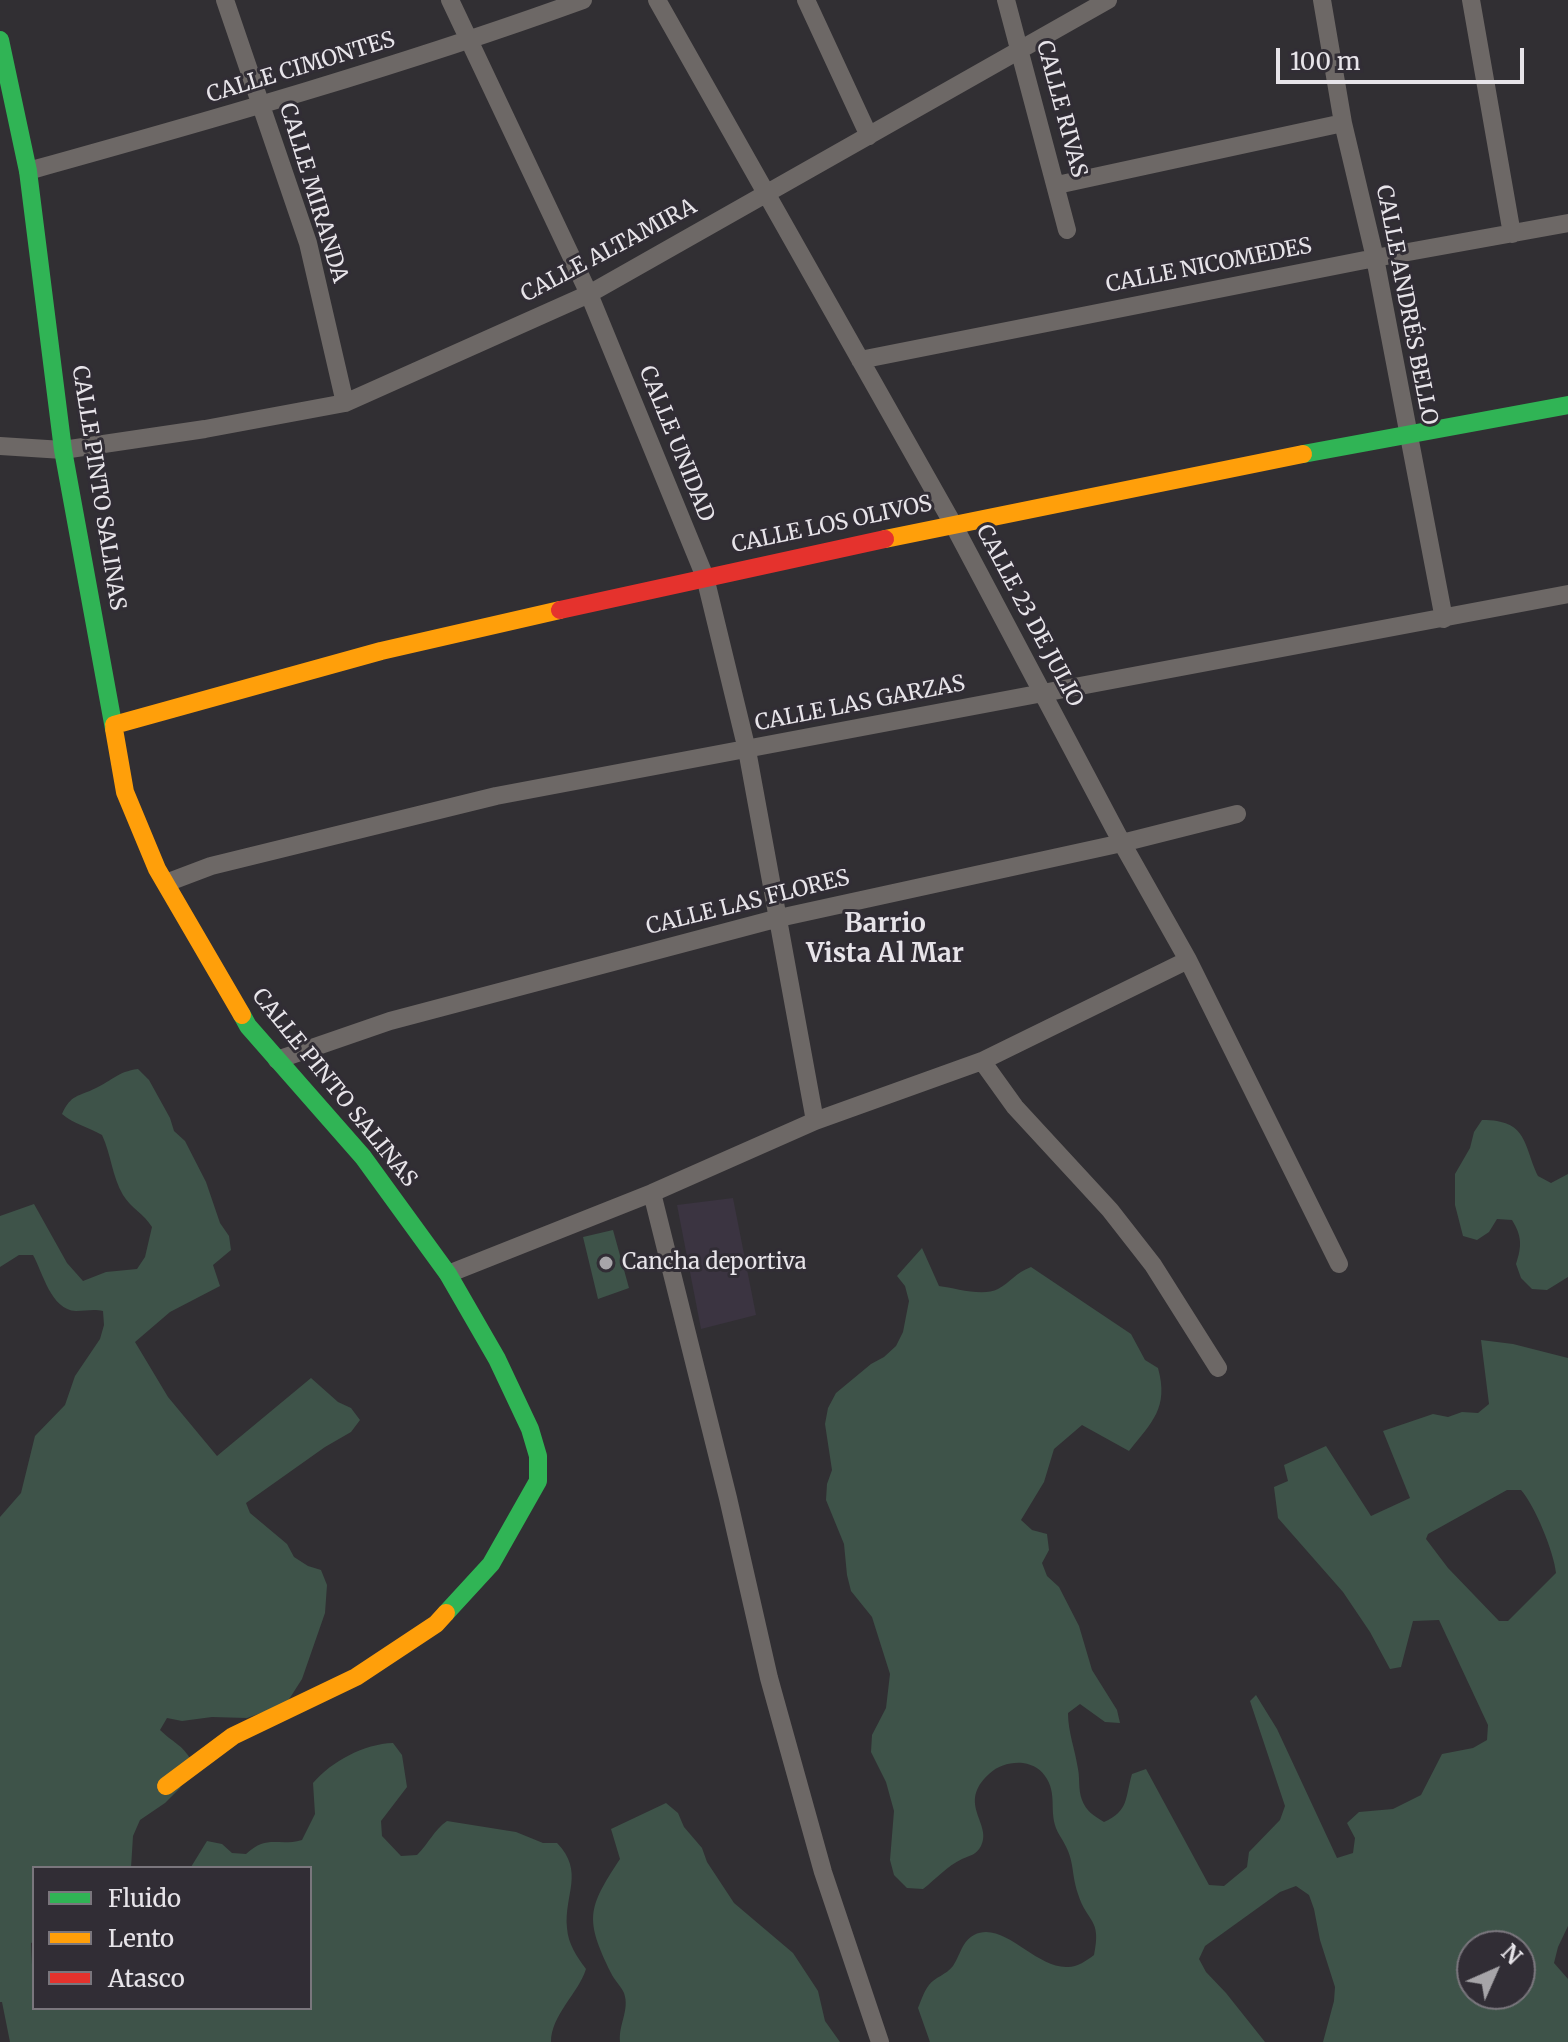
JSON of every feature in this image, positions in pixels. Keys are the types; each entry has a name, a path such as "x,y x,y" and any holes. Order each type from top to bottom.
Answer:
{"street":[{"name":"CALLE MIRANDA","path":"225,0 308,243 345,403"},
{"name":"CALLE UNIDAD","path":"450,0 589,294 705,577 747,750 815,1121"},
{"name":"CALLE CIMONTES","path":"28,171 262,107 471,41 583,0"},
{"name":"CALLE 23 DE JULIO","path":"657,0 953,524 1122,843 1188,960 1339,1264"},
{"path":"806,0 869,136"},
{"name":"CALLE RIVAS","path":"1006,0 1067,230"},
{"name":"CALLE ALTAMIRA","path":"0,446 63,450 205,429 345,403 589,294 1108,0"},
{"name":"CALLE ANDRÉS BELLO","path":"1322,0 1343,123 1375,258 1444,619"},
{"path":"1471,0 1512,234"},
{"name":"CALLE PINTO SALINAS","path":"0,40 28,171 63,450 125,792 157,869 248,1026 363,1157 448,1274 497,1359 530,1429 538,1456 538,1481 491,1564 436,1624 356,1677 233,1736 166,1786"},
{"path":"1057,185 1343,123"},
{"name":"CALLE NICOMEDES","path":"860,360 1568,223"},
{"name":"CALLE LOS OLIVOS","path":"114,725 381,651 705,577 1408,433 1568,405"},
{"name":"CALLE LAS GARZAS","path":"166,883 211,866 496,796 1568,594"},
{"name":"CALLE LAS FLORES","path":"277,1060 390,1021 779,918 1122,843 1237,814"},
{"path":"448,1274 652,1193 815,1121 982,1061 1188,960"},
{"path":"982,1061 1015,1107 1110,1210 1153,1265 1218,1368"},
{"path":"652,1193 769,1678 823,1872 880,2042"}],"shaded area":[{"path":"733,1198 756,1315 701,1329 677,1205"}],"green space":[{"path":"138,1069 149,1080 174,1131 185,1141 206,1182 220,1223 229,1236 231,1250 213,1265 220,1286 170,1312 135,1342 168,1397 217,1456 311,1378 338,1402 351,1408 360,1420 351,1432 246,1503 250,1513 287,1544 294,1557 321,1570 327,1585 325,1613 302,1679 286,1704 247,1718 212,1717 182,1721 167,1718 160,1730 191,1760 180,1788 140,1820 133,1836 131,1866 32,1866 32,2010 312,2010 312,1866 192,1866 207,1841 222,1844 232,1853 246,1854 261,1844 302,1840 315,1814 313,1783 349,1755 393,1743 402,1755 407,1787 381,1821 382,1836 401,1856 417,1855 447,1821 516,1832 543,1843 557,1843 565,1854 572,1874 568,1934 586,1969 555,2023 551,2042 10,2042 0,2002 0,1517 21,1493 35,1436 65,1405 75,1376 100,1339 104,1325 103,1311 76,1311 60,1304 33,1255 19,1255 0,1267 0,1216 34,1204 67,1263 83,1281 106,1272 137,1269 145,1257 152,1227 123,1195 102,1135 62,1114 76,1097"},
{"path":"1482,1120 1497,1121 1516,1129 1526,1144 1538,1176 1551,1183 1568,1174 1568,1277 1547,1290 1532,1289 1521,1278 1516,1264 1519,1236 1512,1220 1497,1219 1489,1232 1477,1240 1463,1236 1455,1205 1455,1174"},
{"name":"Cancha deportiva","path":"613,1230 629,1288 598,1299 583,1237"},
{"path":"922,1248 939,1286 961,1290 992,1291 1031,1267 1131,1334 1145,1360 1158,1368 1160,1404 1151,1423 1129,1451 1082,1425 1054,1449 1044,1482 1021,1520 1032,1530 1047,1534 1049,1550 1042,1563 1047,1576 1059,1587 1079,1626 1092,1670 1117,1710 1120,1723 1105,1722 1080,1704 1068,1713 1084,1804 1104,1822 1112,1818 1125,1803 1132,1774 1146,1769 1209,1885 1224,1886 1247,1867 1249,1852 1280,1820 1285,1806 1250,1701 1256,1695 1277,1729 1337,1858 1353,1853 1355,1838 1347,1823 1359,1812 1393,1809 1421,1795 1442,1754 1473,1748 1487,1740 1488,1725 1439,1620 1413,1621 1401,1667 1390,1669 1343,1592 1278,1518 1274,1487 1288,1481 1284,1465 1326,1446 1371,1516 1410,1498 1383,1431 1433,1414 1448,1417 1462,1412 1478,1413 1489,1404 1481,1340 1513,1344 1568,1358 1568,1926 1554,1963 1568,1979 1568,2042 1323,2042 1335,1987 1309,1895 1296,1886 1280,1892 1205,1946 1199,1959 1206,1972 1265,2042 930,2042 918,2008 927,1987 953,1966 964,1945 974,1935 985,1932 996,1934 1042,1960 1070,1967 1094,1955 1096,1934 1078,1894 1071,1859 1056,1828 1050,1786 1034,1766 1014,1763 1001,1766 980,1785 975,1804 983,1838 975,1853 951,1865 923,1889 907,1888 894,1875 890,1860 894,1811 886,1782 871,1752 872,1735 886,1708 890,1674 872,1617 851,1591 844,1544 826,1500 832,1470 825,1424 828,1408 836,1393 896,1346 903,1332 909,1301 905,1286 897,1276","holes":["1507,1490 1521,1490 1538,1518 1556,1573 1508,1621 1499,1621 1448,1568 1426,1539 1428,1534"]},
{"path":"666,1803 678,1813 684,1827 702,1848 707,1862 734,1903 793,1953 818,1991 825,2021 840,2042 620,2042 625,1999 603,1955 593,1914 601,1890 620,1859 611,1829"}],"traffic: fast":[{"path":"0,40 28,171 63,450 114,729"},
{"path":"1303,454 1568,405"},
{"path":"242,1015 248,1026 363,1157 448,1274 497,1359 530,1429 538,1456 538,1481 491,1564 446,1613"}],"traffic: slow":[{"path":"885,539 1303,454"},
{"path":"114,725 381,651 560,610"},
{"path":"114,729 125,792 157,869 242,1015"},
{"path":"166,1786 233,1736 356,1677 436,1624 446,1613"}],"traffic: jam":[{"path":"560,610 885,539"}],"place":[{"name":"Cancha deportiva","path":"606,1263"}],"district":[{"name":"Barrio Vista Al Mar","path":"885,940"}]}
